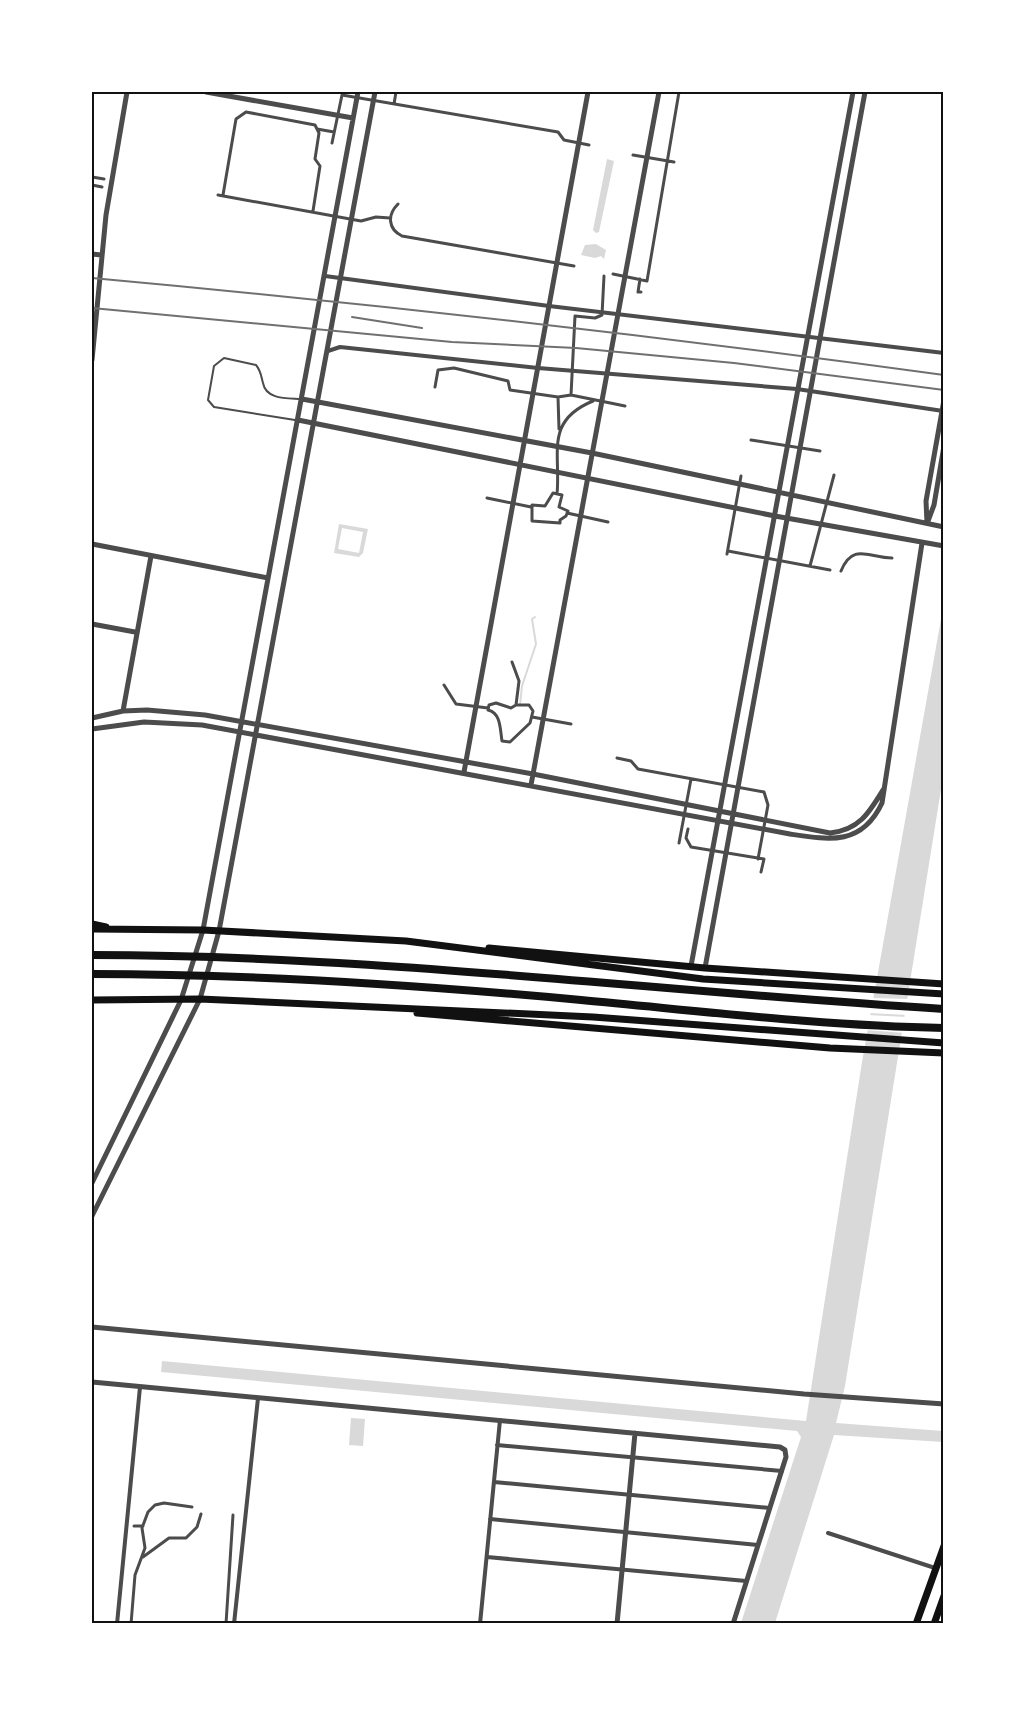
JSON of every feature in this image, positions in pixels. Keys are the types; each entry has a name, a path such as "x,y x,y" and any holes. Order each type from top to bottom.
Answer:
{"highway":[{"path":"92,955 348,962 800,1001 944,1009"},
{"path":"92,974 174,974 304,980 944,1028"}],"main road":[{"path":"92,924 112,930"},
{"path":"92,929 203,930 347,937 470,948 607,969 703,980 944,994"},
{"path":"470,948 499,947 705,968 944,984"},
{"path":"92,999 200,999 478,1011 944,1043"},
{"path":"320,1005 830,1048 944,1053"},
{"path":"916,1623 944,1546"},
{"path":"934,1623 944,1596"}],"street":[{"path":"92,360 101,255 127,92"},
{"path":"206,92 232,94 353,118"},
{"path":"92,1183 182,1000 203,930 358,92"},
{"path":"92,1216 200,999 219,931 324,353 375,92"},
{"path":"394,105 396,92"},
{"path":"464,772 588,92"},
{"path":"531,785 659,92"},
{"path":"613,274 646,280 679,92"},
{"path":"692,966 853,92"},
{"path":"705,968 731,814 865,92"},
{"path":"332,143 342,93 394,105 558,132 564,140 589,145"},
{"path":"313,212 320,166 315,159 319,133 315,124 246,112 236,118 221,195 361,221 376,217 390,218"},
{"path":"317,129 334,132"},
{"path":"633,154 674,162"},
{"path":"92,177 104,178"},
{"path":"92,185 102,187"},
{"path":"398,204 390,218 394,230 402,236 574,266"},
{"path":"92,254 101,255"},
{"path":"325,276 549,306 944,353"},
{"path":"571,395 575,354 575,316 595,318 603,313 604,276"},
{"path":"640,279 638,292 641,292"},
{"path":"324,353 340,347 538,368 809,390 943,411"},
{"path":"435,387 438,370 454,368 508,381 510,390 558,397 571,395 625,406"},
{"path":"557,494 558,397"},
{"path":"302,399 525,439 780,490 942,526"},
{"path":"927,523 926,501 944,400"},
{"path":"559,431 573,413 593,401"},
{"path":"298,420 776,516 941,545"},
{"path":"751,440 820,451"},
{"path":"927,523 934,505 944,447"},
{"path":"810,566 834,475"},
{"path":"741,476 727,552 830,570"},
{"path":"487,498 531,507 545,506 553,493 562,495 560,507 567,513 608,522"},
{"path":"531,507 532,521 536,522 560,524 567,513"},
{"path":"92,729 144,722 202,725 730,823 817,838 841,838 862,829 871,821 882,803 922,543"},
{"path":"92,544 268,578"},
{"path":"841,571 848,558 857,553 892,558"},
{"path":"123,711 135,632 151,556"},
{"path":"92,624 135,632"},
{"path":"512,662 519,681 516,705"},
{"path":"444,685 456,704 488,708 498,717 502,741 510,742 532,717 531,707 516,705 511,708 496,703 488,708"},
{"path":"92,718 123,711 169,710 466,761 807,830 839,832 849,829 866,817 884,788"},
{"path":"532,717 571,724"},
{"path":"617,758 631,761 638,769 764,792 768,805 758,859"},
{"path":"679,843 691,778"},
{"path":"688,829 686,838 691,847 764,859 761,872"},
{"path":"680,837 686,838"},
{"path":"92,1327 804,1394 944,1404"},
{"path":"92,1382 776,1446 787,1453 733,1623"},
{"path":"117,1623 140,1387"},
{"path":"234,1623 258,1398"},
{"path":"480,1623 500,1420"},
{"path":"617,1623 635,1433"},
{"path":"497,1445 782,1471"},
{"path":"494,1482 770,1508"},
{"path":"130,1623 135,1575 146,1545 143,1526 150,1509 159,1503 192,1508"},
{"path":"141,1559 169,1538 186,1538 197,1527 201,1514"},
{"path":"226,1623 233,1515"},
{"path":"490,1519 758,1545"},
{"path":"134,1526 143,1526"},
{"path":"828,1533 935,1568"},
{"path":"146,1545 153,1549"},
{"path":"487,1557 746,1581"}],"lane":[{"path":"298,420 214,407 208,400 214,366 224,358 256,365 261,372 264,388 270,394 302,399"}],"shaded area":[{"path":"607,159 614,161 599,232 596,233 593,230"},
{"path":"596,244 606,250 604,259 601,256 595,258 581,255 585,245"},
{"path":"339,524 368,529 363,553 359,557 334,553","holes":["342,528 363,532 359,553 338,549"]},
{"path":"943,608 943,777 845,1386 836,1423 943,1431 943,1442 834,1435 775,1623 741,1623 801,1437 797,1431 161,1372 162,1361 806,1421 862,1062"},
{"path":"351,1418 365,1419 363,1446 349,1445"}],"pier":[{"path":"871,998 910,999 907,1015 868,1013"},
{"path":"868,1015 907,1017 905,1033 865,1030"}],"waterway":[{"path":"520,705 522,686 536,644 532,619 535,617"}],"railway":[{"path":"92,278 518,322 944,375"},
{"path":"92,308 452,342 576,348 734,363 944,390"},
{"path":"352,317 422,328"}]}
